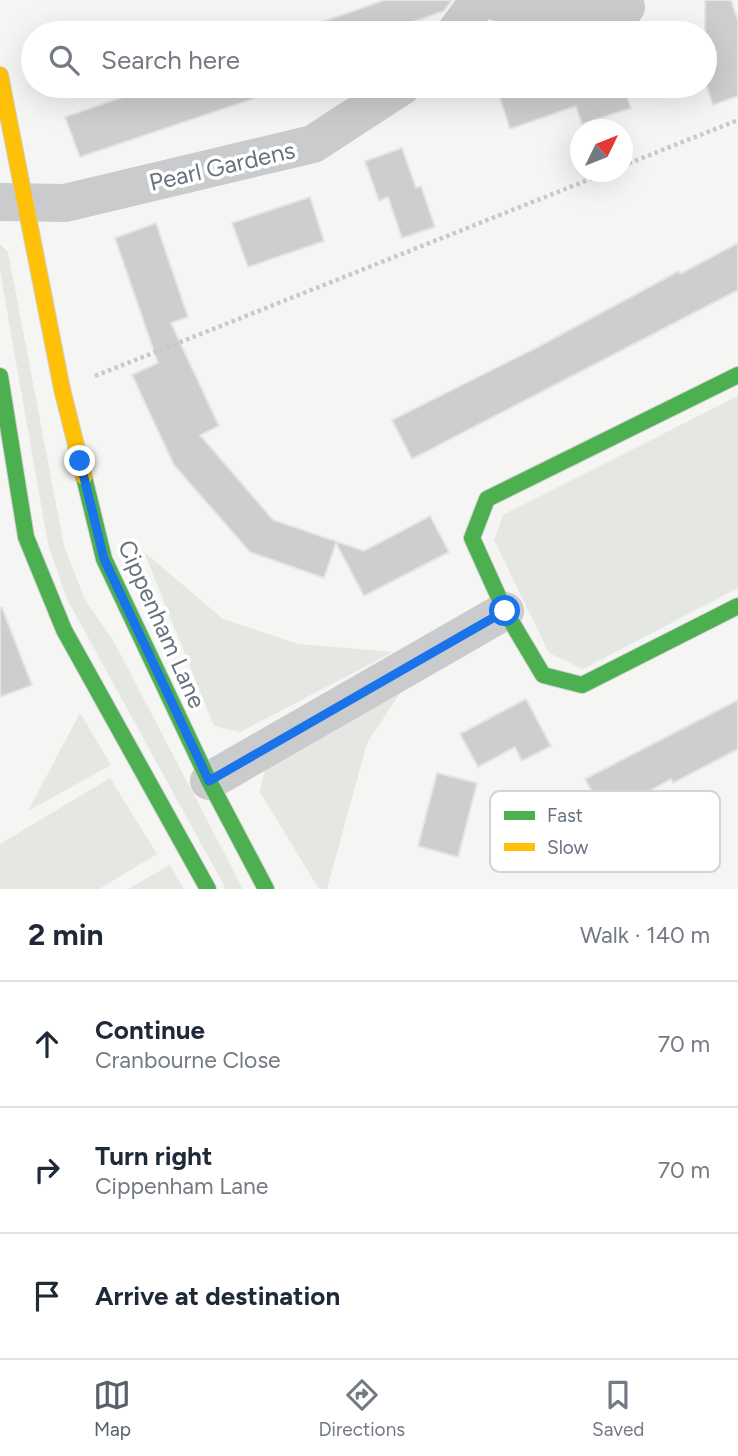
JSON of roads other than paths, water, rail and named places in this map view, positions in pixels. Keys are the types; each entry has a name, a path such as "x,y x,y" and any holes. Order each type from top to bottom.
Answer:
{"street":[{"path":"464,21 479,0"},
{"path":"490,0 556,19 629,14"},
{"name":"Cippenham Lane","path":"0,75 13,202 104,559 209,781 266,889"},
{"name":"Pearl Gardens","path":"13,202 65,203 313,144 384,98"},
{"path":"738,375 487,499 472,538 505,611 543,676 582,685 738,606"},
{"path":"0,376 26,537 64,630 208,889"},
{"path":"209,781 505,611"}]}
